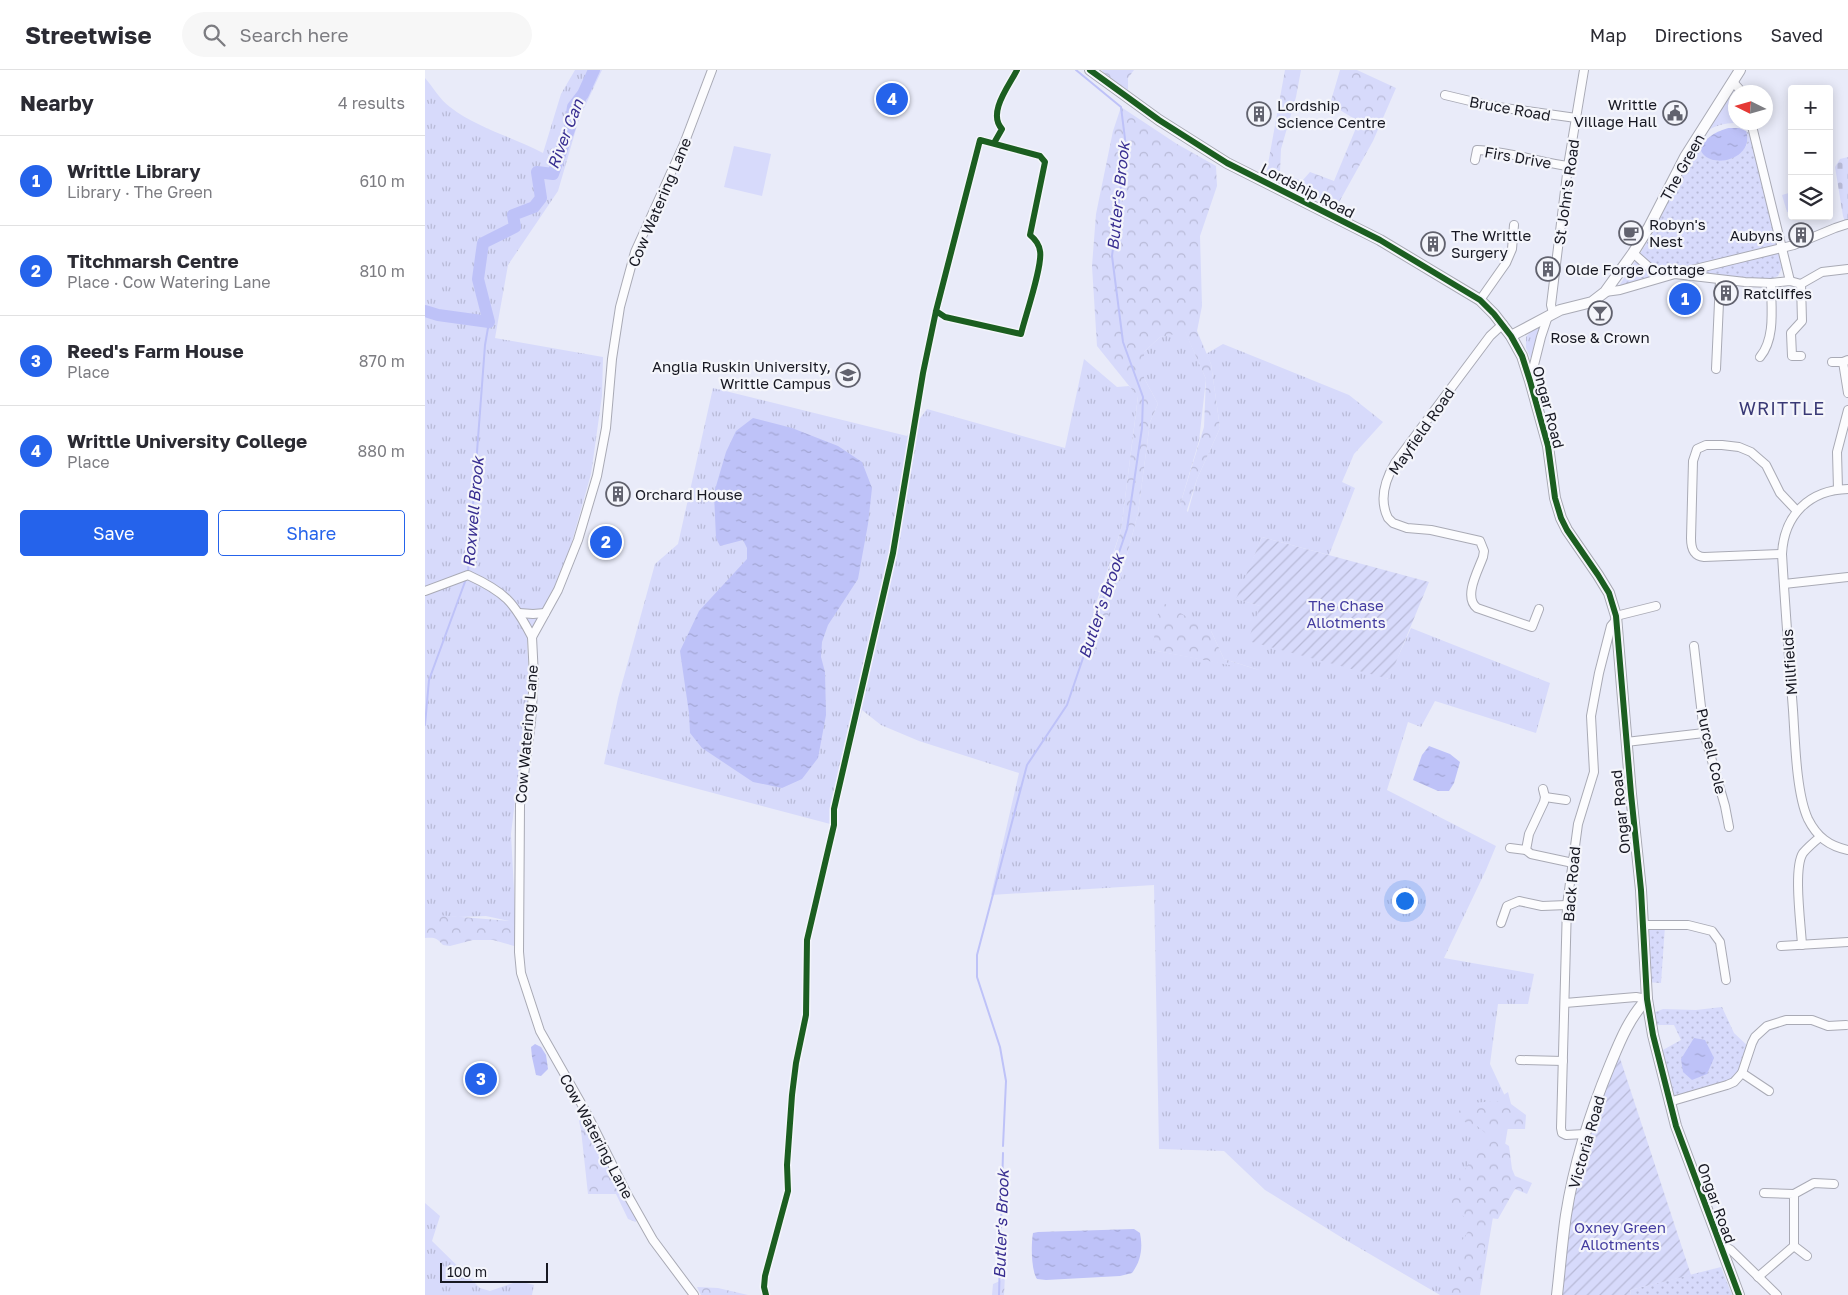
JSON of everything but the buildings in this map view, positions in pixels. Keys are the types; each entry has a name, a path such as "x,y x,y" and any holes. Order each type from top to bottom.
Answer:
{"street":[{"name":"Cow Watering Lane","path":"694,1295 661,1252 627,1194 587,1112 540,1031 521,973 519,952 520,805 531,722 534,677 532,637 558,590 574,549 597,476 606,428 612,359 620,307 635,252 684,144 712,70"},
{"name":"Lordship Road","path":"1090,70 1159,120 1227,163 1380,240 1480,300 1503,324 1511,336"},
{"name":"St John's Road","path":"1550,315 1568,166 1583,70"},
{"name":"The Green","path":"1511,336 1550,315 1591,302 1605,292 1649,227 1685,158 1739,70"},
{"path":"1733,82 1736,85"},
{"name":"Bruce Road","path":"1445,95 1491,106 1576,118"},
{"path":"1753,130 1790,280 1801,284 1822,272 1848,269"},
{"name":"Firs Drive","path":"1475,160 1477,150 1487,150 1568,166"},
{"name":"The Green","path":"1605,292 1620,290 1660,277 1802,242 1847,224"},
{"path":"1480,300 1506,263 1512,250 1514,225"},
{"path":"1633,253 1660,277"},
{"name":"The Green","path":"1675,274 1720,280 1771,283 1790,280"},
{"path":"1716,369 1720,280"},
{"path":"1760,357 1770,335 1771,283"},
{"path":"1801,284 1802,321 1791,333 1792,356 1801,356"},
{"name":"Ongar Road","path":"1530,381 1541,337 1550,315"},
{"name":"Mayfield Road","path":"1503,324 1490,336 1398,459 1386,482 1383,500 1388,518 1399,526 1449,533 1480,541 1484,550 1483,557 1470,597 1471,602 1477,608 1532,627 1539,609"},
{"name":"Ongar Road","path":"1511,336 1522,356 1548,446 1555,498 1561,518 1605,587 1611,599 1616,618 1641,890 1647,999 1676,1126 1739,1295"},
{"path":"1833,362 1846,361 1848,393"},
{"path":"1838,489 1837,452 1848,410"},
{"path":"1782,554 1704,557 1695,554 1691,546 1691,538 1693,461 1697,449 1706,445 1722,445 1739,447 1751,452 1766,465 1780,493 1797,511"},
{"name":"Millfields","path":"1820,837 1809,820 1803,801 1795,747 1782,554 1783,540 1790,521 1807,502 1819,495 1838,489 1848,489"},
{"path":"425,591 468,575 506,596 519,613 532,637"},
{"path":"1784,584 1848,577"},
{"path":"1616,618 1656,606"},
{"path":"519,613 545,613"},
{"name":"Back Road","path":"1585,1134 1567,1135 1562,1133 1567,905 1578,824 1595,767 1591,728 1596,687 1611,626 1616,618"},
{"name":"Purcell Cole","path":"1694,646 1704,733 1729,826"},
{"path":"1626,742 1704,733"},
{"path":"1526,850 1529,834 1544,793 1566,800"},
{"path":"1802,945 1799,879 1800,862 1803,854 1820,837 1828,844 1848,850"},
{"path":"1511,848 1526,850 1531,854 1573,863"},
{"path":"1501,924 1507,906 1519,901 1542,906 1567,905"},
{"path":"1643,925 1688,925 1712,931 1720,942 1726,980"},
{"path":"1781,946 1848,942"},
{"path":"1565,1003 1636,997 1647,999"},
{"name":"Victoria Road","path":"1557,1295 1566,1215 1585,1134 1606,1075 1627,1027 1632,1017 1647,999"},
{"path":"1669,1102 1734,1082 1742,1073 1752,1043 1767,1026 1786,1020 1812,1020 1828,1026 1846,1025"},
{"path":"1520,1060 1563,1061"},
{"path":"1742,1073 1769,1091"},
{"path":"1764,1194 1794,1194 1814,1183 1834,1184"},
{"path":"1758,1277 1794,1246 1794,1194"},
{"path":"1718,1242 1731,1250 1777,1295"},
{"path":"1794,1246 1807,1256"}],"green space":[{"path":"575,70 602,70 579,119 558,191 508,265 495,338 603,357 602,396 591,474 571,545 548,607 527,639 529,685 511,834 516,929 509,921 486,916 425,915 425,78 443,101 472,121 543,153 561,94"},
{"path":"1102,70 1134,70 1128,78 1128,90 1105,75"},
{"path":"1285,70 1301,70 1296,97 1281,149 1280,172 1302,181 1310,172 1334,181 1356,128 1353,118 1330,104 1340,70 1357,70 1396,88 1373,141 1338,204 1301,191 1266,175"},
{"path":"1728,100 1728,123 1708,130"},
{"path":"1121,107 1177,144 1216,166 1217,186 1200,236 1202,306 1197,331 1211,364 1220,428 1197,479 1186,513 1180,505 1204,427 1206,379 1185,332 1160,337 1144,352 1144,378 1158,404 1150,422 1138,513 1121,578 1097,649 1087,664 1082,651 1121,530 1138,397 1097,346 1092,266 1096,214 1113,131"},
{"path":"1746,131 1750,134 1782,268 1778,276 1771,279 1691,274 1689,267 1619,286 1648,241 1677,182 1691,156 1699,146 1708,138 1701,151 1712,160 1722,160 1744,150 1748,142"},
{"path":"734,146 771,154 762,196 724,187"},
{"path":"1848,157 1848,230 1843,216 1835,167 1840,159"},
{"path":"1788,193 1788,212 1787,212 1782,195"},
{"path":"1541,326 1533,359 1531,359 1526,348 1526,337 1531,331"},
{"path":"1185,331 1206,379 1199,441 1180,505 1188,512 1197,479 1220,428 1211,364 1206,354 1223,344 1349,395 1383,422 1354,454 1342,482 1355,488 1329,555 1262,537 1237,599 1260,606 1388,679 1411,628 1550,683 1536,733 1435,701 1421,727 1408,722 1387,790 1496,846 1444,958 1534,974 1528,1004 1498,1004 1490,1064 1511,1109 1480,1295 1440,1295 1265,1190 1224,1151 1159,1149 1154,885 991,895 1019,773 919,741 881,725 862,710 834,825 604,764 618,698 655,564 678,544 713,388 907,436 927,409 1065,448 1084,359 1117,387 1129,386 1138,396 1121,530 1093,612 1110,609 1121,578 1138,513 1150,422 1158,404 1144,378 1144,352 1160,337","holes":["1211,631 1224,659 1259,670 1152,650"]},
{"name":"The Chase Allotments","path":"1262,537 1429,582 1389,679 1248,641 1260,606 1236,599"},
{"path":"1160,601 1211,631 1224,659 1265,672 1152,650"},
{"path":"425,914 510,921 516,929 518,940 514,946 493,940 473,940 450,946 443,945 435,938 425,938"},
{"path":"1643,925 1665,926 1661,983 1645,982"},
{"path":"1722,1007 1734,1033 1750,1048 1736,1077 1724,1083 1671,1100 1661,1051 1681,1040 1674,1025 1656,1025 1653,1013 1663,1009 1696,1010"},
{"name":"Oxney Green Allotments","path":"1617,1049 1691,1275 1630,1290 1631,1295 1557,1295 1574,1178"},
{"path":"1508,1092 1511,1104 1526,1115 1525,1129 1502,1129 1501,1141 1509,1146 1512,1169 1515,1176 1532,1183 1527,1194 1515,1189 1498,1219 1490,1218 1476,1295 1450,1295 1449,1290 1455,1279 1460,1261 1461,1242 1473,1224 1471,1220 1450,1209 1445,1199 1450,1188 1459,1179 1477,1150 1484,1145 1489,1136 1477,1126 1459,1120 1459,1111 1469,1103 1500,1101 1502,1096"},
{"path":"583,1112 600,1149 636,1216 636,1222 628,1219 616,1194 588,1194 579,1121 580,1113"},
{"path":"425,1203 440,1216 432,1241 480,1288 490,1291 519,1281 534,1285 532,1295 425,1295"},
{"path":"1721,1267 1732,1295 1631,1295 1630,1290"},
{"path":"1005,1275 1004,1295 992,1295 993,1284 1000,1281"},
{"path":"697,1287 718,1288 748,1295 701,1295"}],"water":[{"path":"1728,128 1728,130 1746,131 1747,140 1745,148 1731,159 1722,161 1706,157 1701,151 1705,142 1720,131"},
{"path":"753,418 792,428 838,446 862,462 872,488 868,524 858,579 828,625 822,642 821,657 825,672 826,715 818,758 802,779 782,788 753,782 702,748 690,733 680,651 699,611 747,559 747,548 743,540 720,546 716,538 714,493 726,452 736,431"},
{"path":"1429,746 1450,754 1460,762 1454,783 1449,791 1438,791 1413,780 1422,755"},
{"path":"1694,1038 1705,1040 1714,1058 1707,1074 1692,1080 1683,1072 1681,1059"},
{"path":"535,1044 541,1047 546,1055 548,1069 541,1076 536,1075 532,1057 531,1047"},
{"path":"1134,1229 1140,1233 1141,1249 1139,1259 1132,1273 1120,1276 1046,1280 1037,1279 1035,1275 1032,1250 1033,1233"}],"waterway":[{"name":"River Can","path":"425,311 438,315 489,322 478,279 483,243 515,227 513,215 534,207 541,198 537,172 553,174 570,127 573,107 583,94 594,70"},
{"name":"Butler's Brook","path":"1003,1146 1006,1081 1000,1047 977,977 977,955 1027,765 1067,705 1127,529 1142,428 1143,397 1123,342 1112,256 1126,147 1121,107 1076,70"},
{"name":"Roxwell Brook","path":"468,572 485,345 489,322"},
{"name":"Roxwell Brook","path":"425,725 429,680 466,579"},
{"name":"Butler's Brook","path":"999,1295 1003,1153"}],"cycle path":[{"path":"994,143 1002,129 998,123 998,108 1017,70"},
{"path":"1090,70 1159,120 1227,163 1380,240 1480,300 1511,336 1522,356 1548,446 1555,498 1561,518 1609,593 1616,616 1641,890 1647,999 1653,1035 1676,1126 1739,1295"},
{"path":"766,1295 764,1287 765,1276 788,1191 787,1165 792,1095 796,1063 806,1015 807,940 834,825 834,809 893,553 923,373 936,311 980,140 1040,156 1045,162 1030,235 1039,246 1040,258 1021,334 945,317 936,311"}],"place":[{"name":"Writtle University College","path":"892,99"},
{"name":"Writtle Village Hall","path":"1675,113"},
{"name":"Lordship Science Centre","path":"1259,114"},
{"name":"Robyn's Nest","path":"1631,233"},
{"name":"Aubyns","path":"1801,235"},
{"name":"The Writtle Surgery","path":"1433,244"},
{"name":"Olde Forge Cottage","path":"1548,269"},
{"name":"Ratcliffes","path":"1726,293"},
{"name":"Writtle Library","path":"1685,299"},
{"name":"Rose & Crown","path":"1600,313"},
{"name":"Anglia Ruskin University, Writtle Campus","path":"848,375"},
{"name":"Orchard House","path":"618,494"},
{"name":"Titchmarsh Centre","path":"606,542"},
{"name":"Reed's Farm House","path":"481,1079"}],"district":[{"name":"WRITTLE","path":"1782,408"}]}
